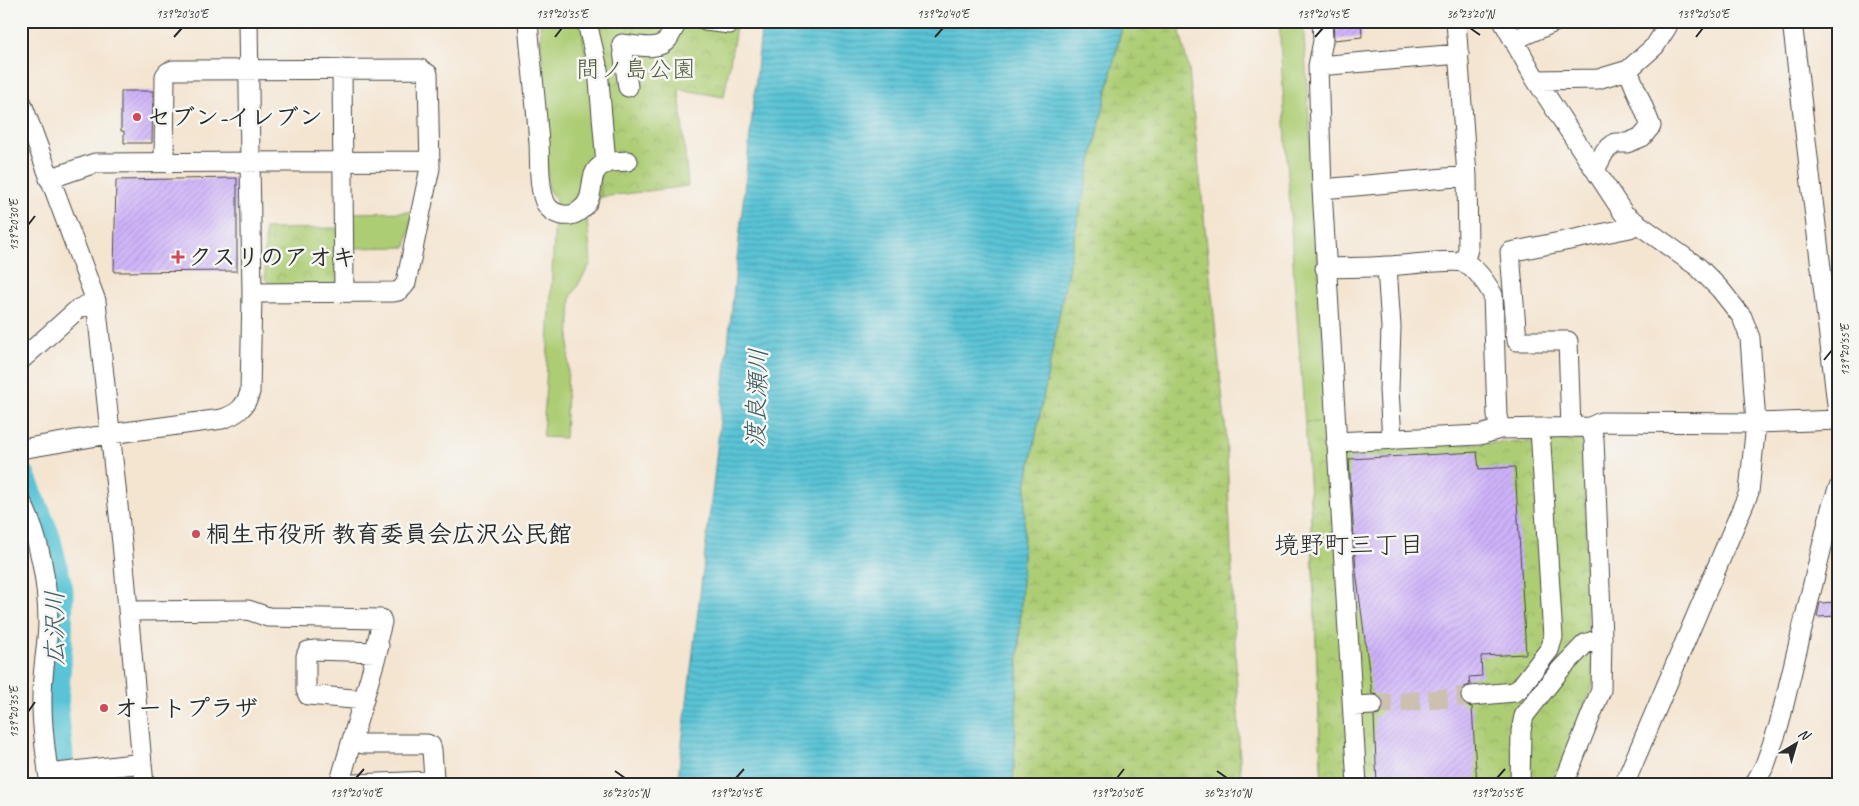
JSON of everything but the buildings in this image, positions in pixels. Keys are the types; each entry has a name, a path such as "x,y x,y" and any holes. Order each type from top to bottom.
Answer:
{"street":[{"path":"25,448 222,419 235,414 242,408 250,392 252,294 248,21"},
{"path":"528,21 540,174 546,203 551,210 558,214 578,213 591,198 595,172 602,165 628,161"},
{"path":"588,21 598,69 606,164"},
{"path":"592,40 653,47 662,44 668,38 678,21"},
{"path":"705,21 730,24 731,21"},
{"path":"1310,21 1311,42 1318,66"},
{"path":"1322,21 1323,41 1318,66 1325,268 1357,785"},
{"path":"1456,21 1467,176 1468,249 1464,263"},
{"path":"1503,21 1536,80 1624,214 1698,267 1720,288 1742,317 1750,338 1756,423 1749,492 1624,785"},
{"path":"1513,40 1557,21"},
{"path":"1536,80 1598,78 1628,70 1655,46 1667,28 1667,21"},
{"path":"1792,21 1838,413"},
{"path":"622,44 628,87"},
{"path":"1318,66 1459,54"},
{"path":"342,69 344,292"},
{"path":"164,162 165,76 173,70 420,69 428,74 430,161 406,283 403,288 394,292 252,294"},
{"path":"1595,170 1606,152 1615,143 1627,143 1642,137 1651,126 1628,70"},
{"path":"21,101 96,300 121,533 144,785"},
{"path":"49,179 95,163 430,161"},
{"path":"1322,189 1467,176"},
{"path":"1567,428 1568,341 1517,342 1510,252 1630,228 1636,223"},
{"path":"1325,268 1450,262 1464,263 1476,272 1493,295 1497,416 1500,428"},
{"path":"1387,266 1391,327 1390,390 1392,440"},
{"path":"21,360 78,309 96,300"},
{"path":"1336,442 1480,435 1500,428 1590,427 1601,422 1756,423 1838,420"},
{"path":"1563,785 1601,690 1602,638 1594,439 1590,427"},
{"path":"1471,696 1514,692 1519,689 1552,643 1540,429"},
{"path":"1754,785 1765,764 1779,725 1838,489"},
{"path":"21,501 32,527 41,561 47,606 42,703 51,777 74,771 142,762"},
{"path":"128,611 248,610 268,617 381,618 382,622 377,642 378,649 340,783 430,781 434,778 432,750 427,744 363,744 353,741"},
{"path":"1520,785 1521,731 1524,716 1560,670 1585,644 1602,638"},
{"path":"364,700 308,695 306,690 306,656 308,651 314,650 378,649"},
{"path":"1353,706 1373,705"}],"green space":[{"path":"540,21 584,21 583,40 597,126 601,197 587,219 591,263 571,297 565,438 543,437 556,200 548,189"},
{"name":"間ノ島公園","path":"584,21 737,21 724,97 679,89 688,186 601,197 597,126 583,40"},
{"path":"1123,21 1184,21 1180,32 1189,70 1226,432 1241,785 1013,785 1026,486 1076,228"},
{"path":"1279,21 1303,21 1330,448 1322,785 1310,494 1321,494 1319,465 1308,464 1294,278"},
{"path":"413,212 406,247 350,248 349,213"},
{"path":"338,228 339,278 334,286 271,285 265,279 265,229"},
{"path":"1305,422 1328,422 1330,448 1584,440 1588,632 1594,653 1595,680 1554,785 1322,785 1310,494"}],"water":[{"name":"渡良瀬川","path":"762,21 1123,21 1076,228 1026,486 1013,785 677,785 714,477"}],"waterway":[{"name":"広沢川","path":"21,476 46,537 59,590 54,707 62,785"}],"tunnel":[{"path":"1373,705 1471,696"}],"place":[{"name":"セブン-イレブン","path":"137,117"},
{"name":"クスリのアオキ","path":"178,257"},
{"name":"桐生市役所 教育委員会広沢公民館","path":"196,534"},
{"name":"オートプラザ","path":"104,708"}],"district":[{"name":"境野町三丁目","path":"1349,545"}]}
